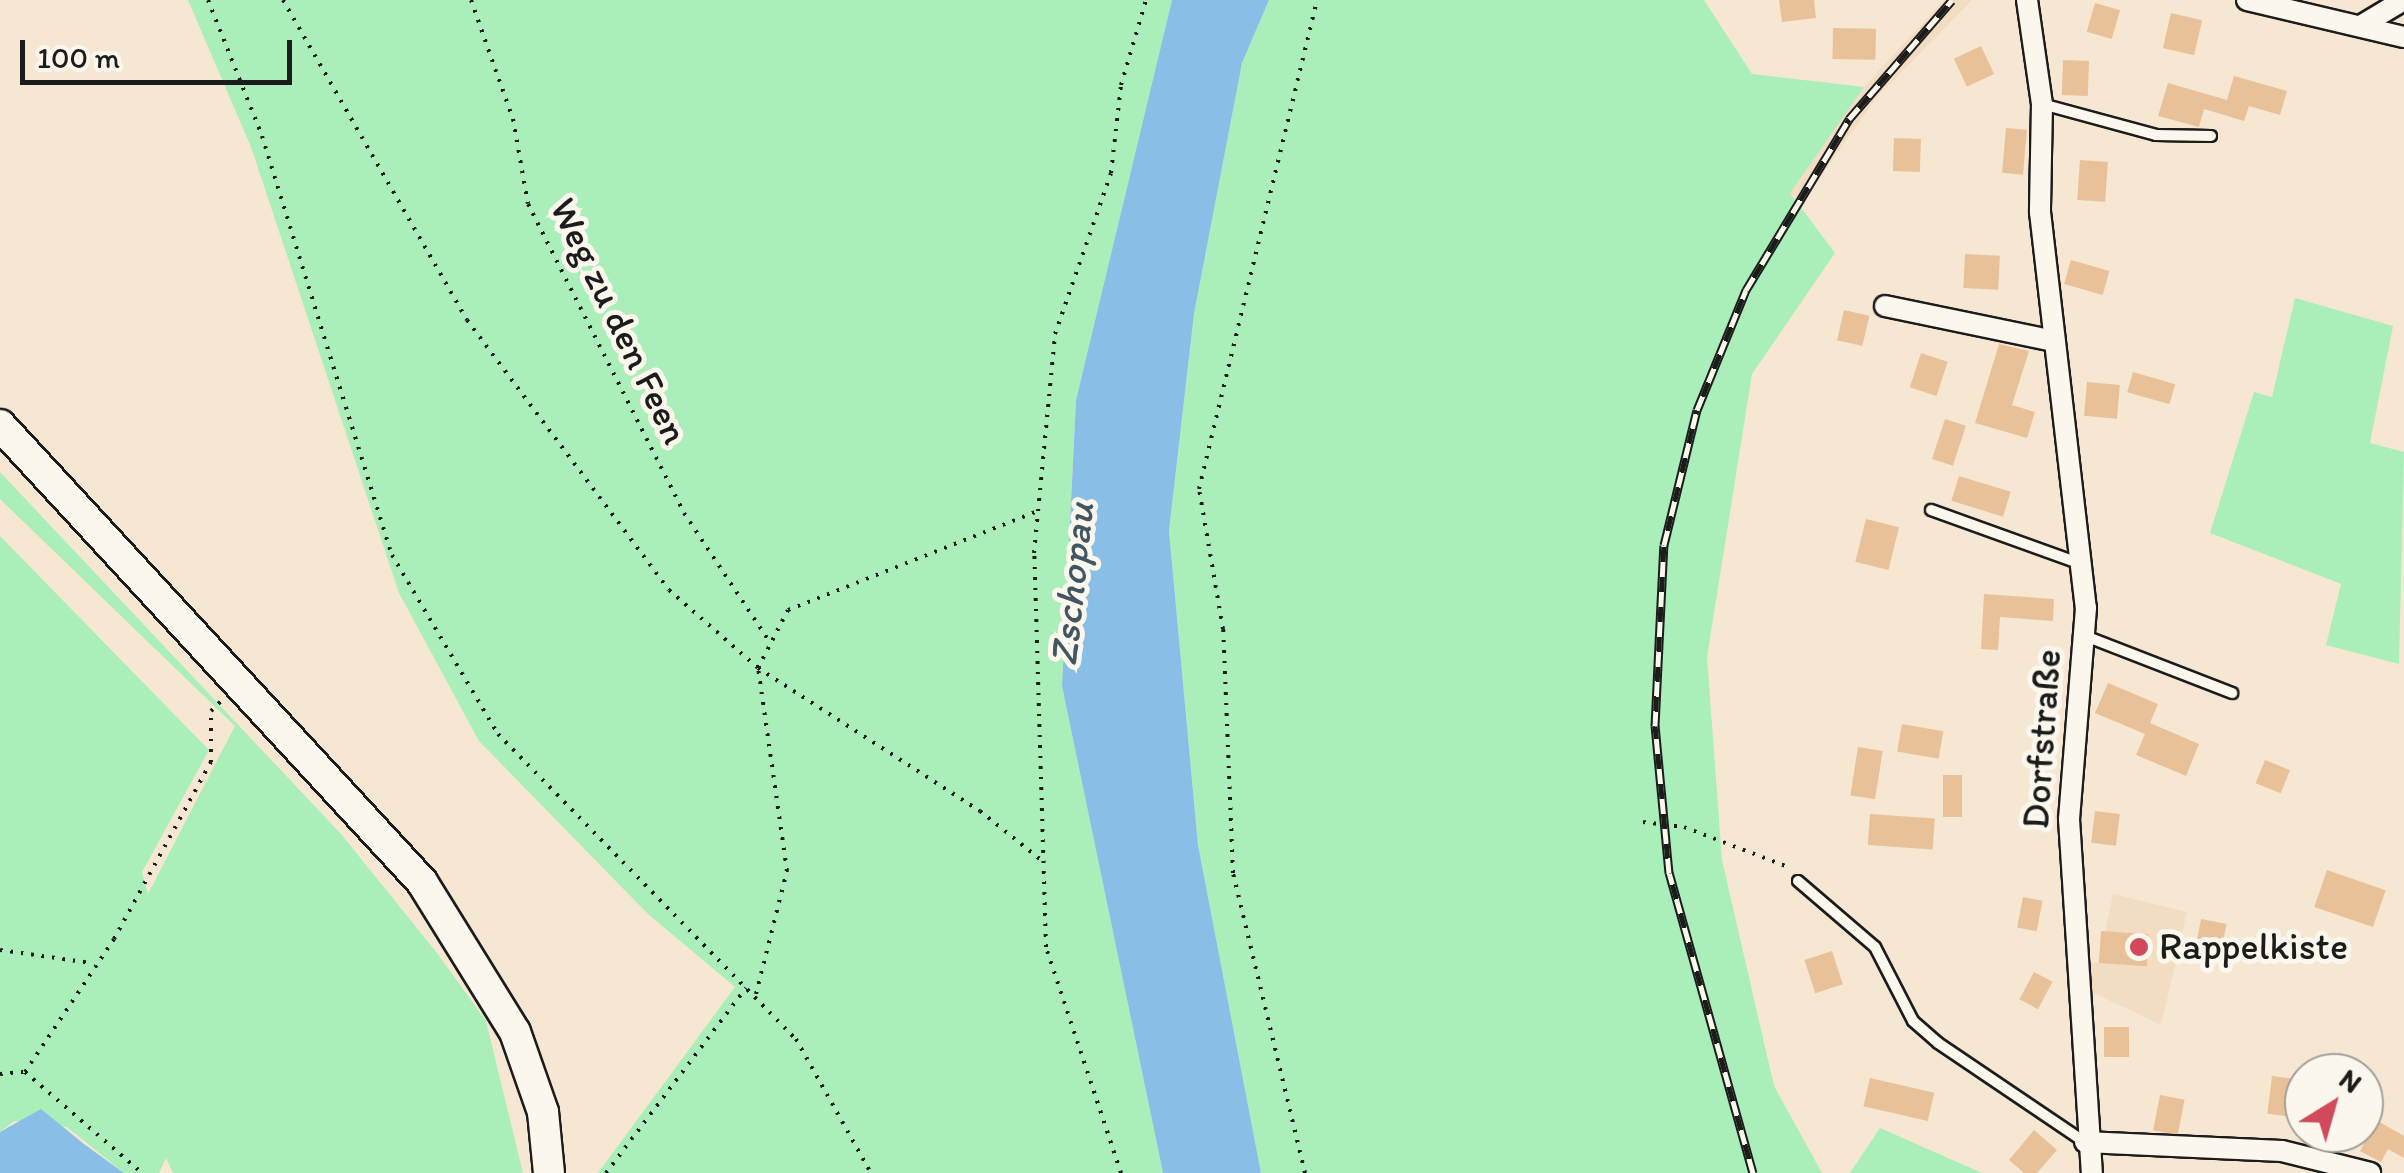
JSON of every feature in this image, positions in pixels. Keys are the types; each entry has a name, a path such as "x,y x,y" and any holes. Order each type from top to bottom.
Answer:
{"main road":[{"path":"0,425 242,680 422,882 477,960 543,1112 550,1173"}],"street":[{"name":"Dorfstraße","path":"2028,0 2042,104 2040,212 2082,565 2084,636 2069,819 2085,1142 2092,1173"},
{"path":"2247,0 2404,36"},
{"path":"2362,25 2404,0"},
{"path":"1884,306 2054,341"},
{"path":"2085,1142 2282,1151 2370,1173"}],"lane":[{"path":"2042,104 2156,135 2211,136"},
{"path":"1930,510 2082,565"},
{"path":"2084,636 2232,693"},
{"path":"1798,882 1875,947 1913,1021 1964,1066 2085,1142"}],"path":[{"path":"208,0 262,136 392,554 498,734 756,994 796,1040 871,1173"},
{"path":"282,0 521,401 670,590 758,668 980,810 1045,863"},
{"name":"Weg zu den Feen","path":"470,0 513,119 528,204 684,514 771,644"},
{"path":"1121,1173 1046,947 1045,863 1035,743 1036,512 1055,334 1111,173 1121,85 1146,0"},
{"path":"1305,1173 1233,873 1222,629 1199,489 1317,0"},
{"path":"756,994 787,872 758,668 788,610 1036,512"},
{"path":"25,1072 211,762 211,710 242,680"},
{"path":"1643,822 1778,857 1798,882"},
{"path":"0,950 92,963"},
{"path":"606,1173 746,988"},
{"path":"0,1074 25,1072 142,1173"}],"shaded area":[{"path":"1944,0 1972,0 1877,97 1803,201 1789,193 1864,87"},
{"name":"Rappelkiste","path":"2113,894 2187,912 2161,1025 2092,992 2088,963 2099,963"}],"green space":[{"path":"188,0 1172,0 1076,400 1062,686 1163,1173 598,1173 735,987 648,914 479,741 399,593 251,147"},
{"path":"1269,0 1704,0 1752,74 1864,87 1790,193 1835,253 1752,374 1707,657 1722,860 1774,1086 1822,1173 1261,1173 1198,845 1169,531 1194,314 1242,63"},
{"path":"2295,298 2393,326 2370,443 2404,452 2399,664 2326,645 2341,584 2210,533 2254,392 2272,397"},
{"path":"0,472 341,834 437,953 486,1021 523,1173 173,1173 166,1158 159,1173 124,1173 67,1127 14,1121 0,1132 0,536 209,750 142,872 148,894 235,726 0,499"},
{"path":"1880,1128 1982,1173 1850,1173"}],"water":[{"name":"Zschopau","path":"1172,0 1269,0 1242,63 1194,314 1169,531 1198,845 1261,1173 1163,1173 1062,686 1076,400"},
{"path":"41,1109 124,1173 0,1173 0,1132"}],"building":[{"path":"1779,0 1814,0 1816,18 1782,22"},
{"path":"2095,3 2120,10 2112,39 2087,32"},
{"path":"2171,13 2202,20 2194,55 2163,48"},
{"path":"1833,28 1876,29 1875,60 1832,59"},
{"path":"1981,46 1994,74 1967,87 1954,59"},
{"path":"2063,60 2089,61 2088,96 2062,95"},
{"path":"2234,76 2287,91 2280,115 2249,106 2244,121 2204,109 2199,127 2158,116 2168,83 2227,100"},
{"path":"2006,128 2027,130 2023,175 2002,173"},
{"path":"1894,138 1921,139 1920,172 1893,171"},
{"path":"2080,160 2108,162 2105,202 2077,200"},
{"path":"1965,254 2000,256 1998,290 1963,288"},
{"path":"2071,260 2109,271 2103,295 2064,284"},
{"path":"1844,310 1869,316 1862,346 1837,340"},
{"path":"1999,344 2029,351 2012,405 2035,412 2027,438 1975,423"},
{"path":"1921,353 1948,362 1937,396 1910,387"},
{"path":"2133,372 2175,384 2170,404 2127,392"},
{"path":"2087,382 2120,385 2117,419 2084,416"},
{"path":"1945,419 1966,426 1953,466 1932,459"},
{"path":"1959,476 2011,492 2003,517 1951,501"},
{"path":"1866,519 1899,527 1888,570 1855,562"},
{"path":"1984,594 2054,599 2053,621 2000,617 1998,650 1981,649"},
{"path":"2108,683 2158,704 2150,723 2199,744 2186,776 2136,755 2145,734 2095,713"},
{"path":"1902,724 1943,731 1938,759 1897,752"},
{"path":"1858,747 1883,751 1875,799 1850,795"},
{"path":"2265,760 2290,770 2281,793 2256,783"},
{"path":"1943,775 1962,775 1962,817 1943,817"},
{"path":"2095,811 2120,814 2116,846 2091,843"},
{"path":"1870,814 1935,819 1933,849 1868,845"},
{"path":"2327,870 2386,890 2373,927 2314,907"},
{"path":"2023,897 2043,901 2037,931 2017,927"},
{"path":"2201,919 2227,924 2221,953 2195,948"},
{"path":"2101,931 2149,934 2147,966 2099,963"},
{"path":"1832,951 1843,984 1815,993 1804,960"},
{"path":"2034,972 2053,982 2038,1009 2019,999"},
{"path":"2104,1027 2129,1027 2129,1057 2104,1057"},
{"path":"2272,1076 2284,1077 2284,1116 2267,1114"},
{"path":"1870,1078 1934,1093 1928,1121 1863,1106"},
{"path":"2160,1095 2185,1100 2178,1135 2153,1130"},
{"path":"2384,1125 2404,1136 2404,1158 2388,1149 2381,1162 2364,1153 2384,1153"},
{"path":"2034,1130 2057,1150 2037,1173 2024,1173 2009,1160"}],"railway":[{"path":"1753,1173 1669,873 1655,726 1664,545 1697,410 1746,290 1849,119 1952,0"}],"place":[{"name":"Rappelkiste","path":"2139,947"}]}
